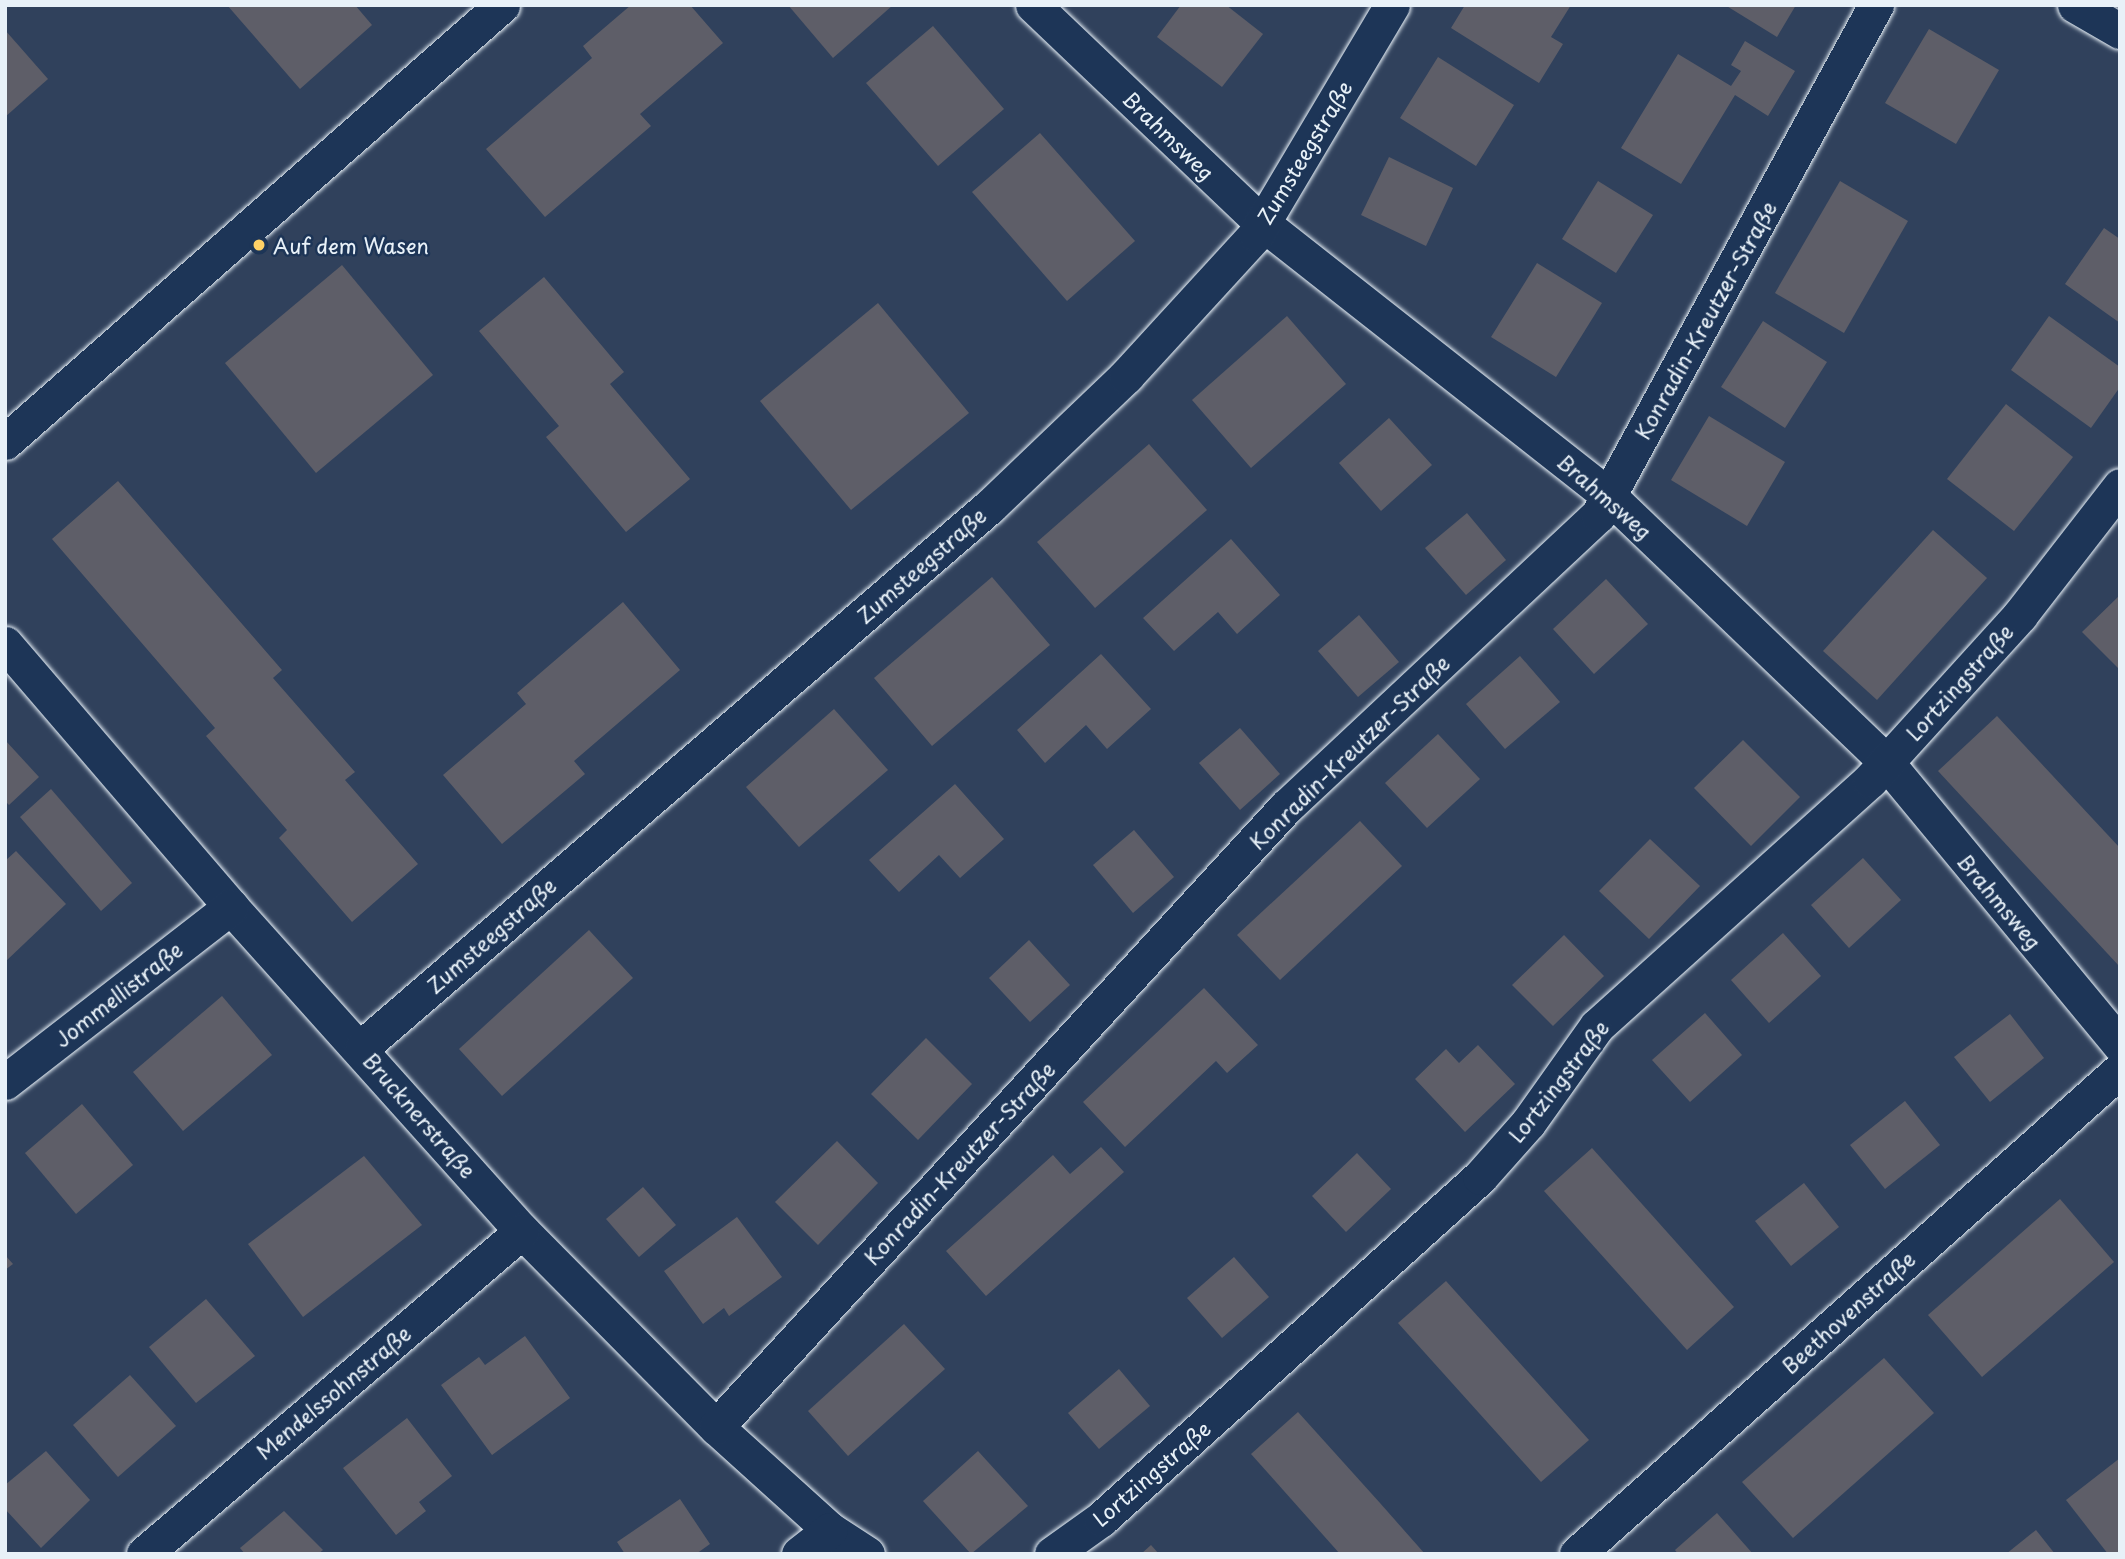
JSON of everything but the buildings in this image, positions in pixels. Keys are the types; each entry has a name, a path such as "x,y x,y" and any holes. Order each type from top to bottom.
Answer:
{"street":[{"path":"5,442 502,5"},
{"name":"Brahmsweg","path":"1033,5 1261,222 1609,496 1886,762 2120,1045"},
{"name":"Zumsteegstraße","path":"362,1047 989,507 1126,376 1256,234 1392,5"},
{"name":"Konradin-Kreutzer-Straße","path":"716,1427 1286,807 1598,515 1876,5"},
{"path":"2075,5 2120,31"},
{"name":"Lortzingstraße","path":"1052,1554 1101,1519 1480,1177 1528,1123 1597,1026 1886,762 2020,615 2120,486"},
{"name":"Brucknerstraße","path":"5,644 232,907 362,1047 522,1231 716,1427 830,1530 867,1554"},
{"name":"Jommellistraße","path":"5,1082 232,907"},
{"name":"Beethovenstraße","path":"1577,1554 2120,1070"},
{"name":"Mendelssohnstraße","path":"144,1554 522,1231"},
{"path":"799,1554 830,1530"}],"place":[{"name":"Auf dem Wasen","path":"259,245"}]}
